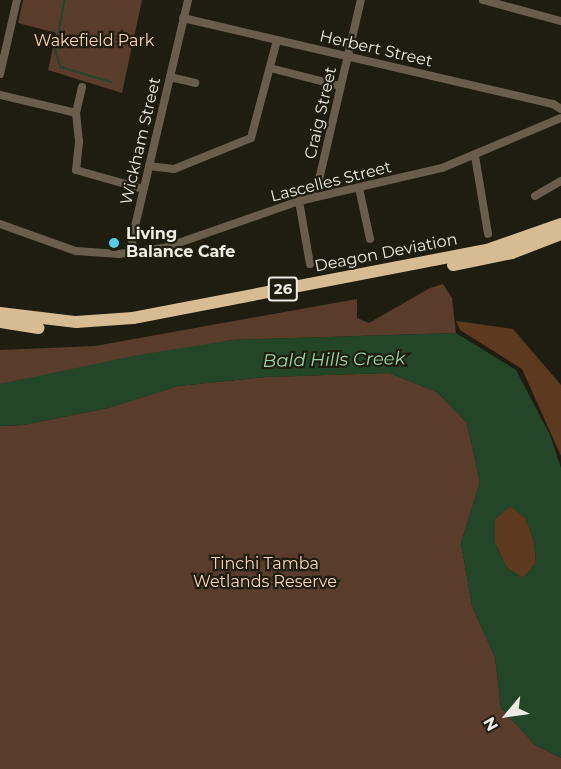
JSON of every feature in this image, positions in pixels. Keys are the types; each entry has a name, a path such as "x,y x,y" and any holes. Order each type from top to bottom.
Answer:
{"highway":[{"name":"Deagon Deviation","path":"0,313 76,322 133,318 487,250 561,224"},
{"name":"Deagon Deviation","path":"0,322 62,330 118,327 477,261 561,234"}],"street":[{"path":"0,75 17,0"},
{"name":"Wickham Street","path":"133,253 132,239 188,0"},
{"name":"Craig Street","path":"315,197 361,0"},
{"path":"483,0 561,21"},
{"name":"Herbert Street","path":"183,18 553,104 561,109"},
{"path":"148,166 174,169 251,138 277,40"},
{"path":"270,69 340,86"},
{"path":"170,78 195,82"},
{"path":"82,87 76,113 79,142 73,171 143,189"},
{"path":"0,95 76,113"},
{"name":"Lascelles Street","path":"0,224 61,247 133,253 189,241 299,201 430,172 475,156 561,118"},
{"path":"475,156 488,234"},
{"path":"535,196 561,181"},
{"path":"358,188 370,239"},
{"path":"299,201 310,264"}],"green space":[{"name":"Wakefield Park","path":"23,0 142,0 122,93 48,70 56,33 18,23"},
{"path":"443,284 452,298 456,333 232,340 0,384 0,350 95,346 357,299 357,318 369,323 430,288"},
{"name":"Tinchi Tamba Wetlands Reserve","path":"389,373 437,392 467,423 480,482 461,543 472,606 495,657 501,708 535,745 561,758 561,769 0,769 0,426 23,425 108,408 178,386 266,377"}],"shaded area":[{"path":"456,321 513,329 561,385 561,456 522,369 460,330"},
{"path":"511,505 526,519 534,541 536,563 523,578 507,568 495,543 495,519"}],"water":[{"name":"Bald Hills Creek","path":"456,333 516,370 550,435 561,468 561,758 535,745 501,708 495,657 472,606 461,543 480,482 467,423 437,392 389,373 266,377 178,386 108,408 23,425 0,426 0,384 138,355 232,340","holes":["510,506 526,519 534,541 536,563 523,578 507,568 495,543 495,519"]}],"waterway":[{"path":"65,0 56,51 61,67 111,82"}],"place":[{"name":"Living Balance Cafe","path":"114,243"}]}
